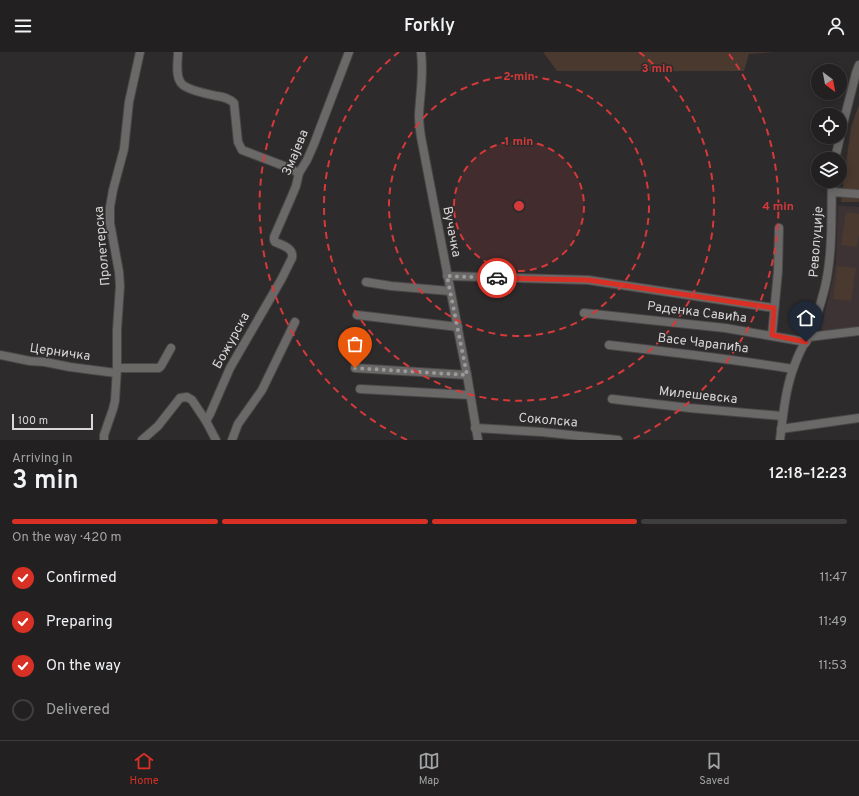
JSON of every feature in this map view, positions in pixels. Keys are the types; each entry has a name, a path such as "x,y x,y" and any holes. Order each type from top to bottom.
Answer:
{"street":[{"name":"Пролетерска","path":"104,440 106,428 113,409 119,296 119,272 110,223 110,207 124,149 129,102 140,52"},
{"path":"178,52 178,76 180,83 190,88 226,98 234,103 238,142 242,150 299,173"},
{"name":"Змајева","path":"293,254 290,250 274,240 296,186 299,173 314,144 349,52"},
{"name":"Вучачка","path":"421,52 423,81 419,120 421,137 458,327 478,440"},
{"path":"847,109 859,65"},
{"name":"Револуције","path":"780,440 782,416 793,369 815,321 830,262 832,188"},
{"path":"832,192 859,194"},
{"path":"772,335 778,271 779,228"},
{"name":"Божурска","path":"206,421 230,368 281,280 293,254"},
{"path":"447,276 588,280 774,308"},
{"path":"366,282 391,286 450,291"},
{"name":"Раденка Савића","path":"584,313 725,328 807,340 859,331"},
{"path":"358,315 458,327"},
{"path":"232,440 238,424 262,390 295,322"},
{"name":"Васе Чарапића","path":"609,345 702,355 793,369"},
{"name":"Церничка","path":"0,355 70,367 116,370 159,368 171,348"},
{"path":"355,368 467,375"},
{"path":"360,389 470,395"},
{"path":"142,440 162,422 180,398 192,400 206,421 216,440"},
{"name":"Милешевска","path":"612,399 782,416"},
{"path":"781,429 859,418"},
{"name":"Соколска","path":"475,428 542,432 618,440"}],"shaded area":[{"path":"543,52 777,52 749,54 744,71 557,71"},
{"path":"859,105 859,202 841,202 843,188 847,188 847,157 851,127"},
{"path":"838,206 859,207 859,328 825,332 821,328 836,262"},
{"path":"846,212 859,214 859,235 857,247 841,245"},
{"path":"837,266 856,268 851,301 833,299"}],"way so far":[{"path":"355,368 467,375 447,276 497,278"}],"route":[{"path":"497,278 588,280 774,308 772,335 806,342"}]}
